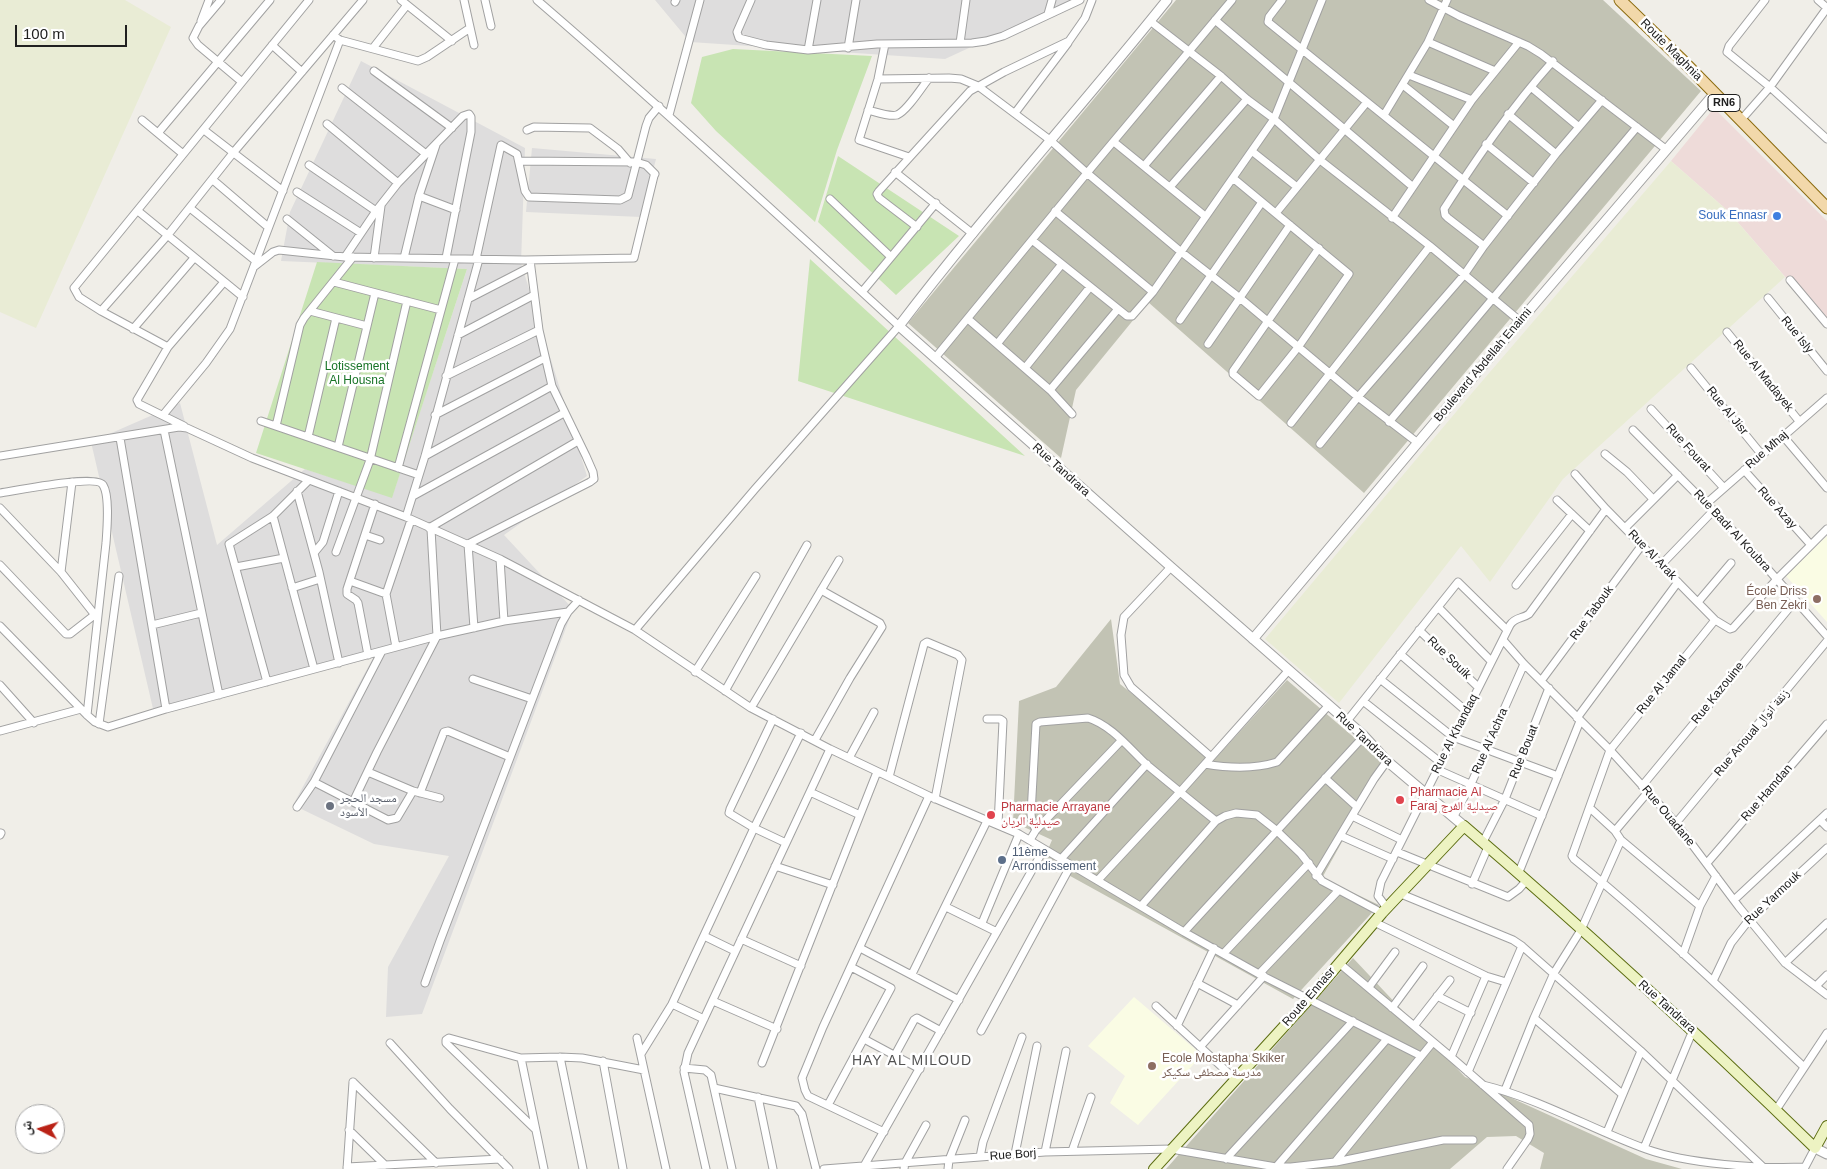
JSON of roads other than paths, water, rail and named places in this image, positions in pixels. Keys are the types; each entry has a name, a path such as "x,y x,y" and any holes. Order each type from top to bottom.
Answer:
{"main road":[{"name":"Route Maghnia","path":"1620,0 1827,208"},
{"name":"Rue Tandrara","path":"1464,826 1523,876 1693,1030 1815,1148"},
{"name":"Route Ennasr","path":"1154,1169 1308,1000 1374,922 1464,826"},
{"path":"1815,1148 1827,1126"}],"street":[{"path":"199,26 208,0"},
{"path":"221,0 199,26 193,36 194,40 242,82"},
{"path":"158,133 270,0"},
{"path":"168,347 101,311 79,297 74,288 138,212 309,0"},
{"path":"101,311 167,236 233,153 362,0"},
{"path":"401,0 452,41"},
{"path":"464,0 474,45"},
{"path":"485,0 491,26"},
{"path":"537,0 658,106 899,326"},
{"path":"669,116 700,0"},
{"path":"751,0 737,32 739,38 766,45 808,50 885,44 960,43 992,40 1080,0"},
{"path":"808,50 817,0"},
{"path":"848,48 856,0"},
{"path":"960,43 966,0"},
{"path":"1048,14 1052,0"},
{"path":"1015,112 1085,18 1092,0"},
{"path":"635,630 755,489 899,326 928,287 1167,0"},
{"path":"935,358 1188,50 1232,0"},
{"path":"1282,0 1267,21 1508,216"},
{"path":"1032,240 1127,316 1132,316 1153,292 1180,251 1253,152 1274,120 1322,0"},
{"path":"1429,0 1519,42 1552,61 1667,150"},
{"path":"1384,115 1428,42 1447,0"},
{"path":"1765,0 1727,50 1729,54 1770,87 1827,139"},
{"path":"1741,120 1770,87 1827,8 1818,0"},
{"path":"372,48 407,5"},
{"path":"1150,20 1520,321"},
{"path":"1215,20 1413,187"},
{"path":"333,35 340,40 418,61 470,28"},
{"path":"163,415 230,330 340,40"},
{"path":"917,227 879,198 877,194 962,98 978,86 1004,72 1069,41"},
{"path":"1428,42 1495,71"},
{"path":"1392,218 1472,100 1519,42"},
{"path":"885,44 878,79 859,138 860,141 909,157"},
{"path":"272,45 302,72"},
{"path":"1484,246 1448,218 1444,212 1486,144 1552,61"},
{"path":"374,71 452,128"},
{"path":"1410,74 1472,100"},
{"path":"1144,166 1221,76"},
{"path":"868,110 898,115 929,78"},
{"path":"878,79 961,79 978,86 1050,140 1086,173 1180,251 1299,346 1358,397 1418,443"},
{"path":"1403,85 1454,126"},
{"path":"1530,87 1579,126"},
{"path":"342,88 426,154"},
{"name":"Boulevard Abdellah Enaimi","path":"1253,638 1520,321 1715,94"},
{"path":"1170,187 1246,99"},
{"path":"1320,444 1358,397 1464,275 1484,246 1556,154 1602,100"},
{"path":"1276,213 1367,102"},
{"path":"396,648 386,594 409,518 413,496 478,259 501,145 517,154 525,191 529,197 620,200 628,196 633,162 649,118 658,106"},
{"path":"276,426 298,334 304,318 334,282 381,204 398,183 463,116 469,114 471,117 471,132 446,258"},
{"path":"1508,114 1556,154"},
{"path":"142,120 183,154"},
{"path":"327,124 398,183"},
{"path":"527,130 534,127 590,128 633,162"},
{"path":"1389,422 1637,127"},
{"path":"204,130 283,191"},
{"path":"1114,142 1205,216"},
{"path":"404,258 419,196 437,144"},
{"path":"1486,144 1534,183"},
{"path":"1253,152 1297,187"},
{"path":"256,264 279,250 349,257 478,259 530,263 634,258 655,174 646,165 633,162 519,161"},
{"path":"309,165 376,211"},
{"path":"895,172 973,234"},
{"path":"1233,178 1320,248 1349,274 1299,346 1261,395 1257,395 1232,372 1320,248"},
{"path":"212,180 268,227"},
{"path":"297,192 362,233"},
{"path":"419,196 456,210"},
{"path":"830,199 891,257"},
{"path":"1180,320 1262,202"},
{"path":"862,292 936,203"},
{"path":"374,258 381,204"},
{"path":"190,208 256,264"},
{"path":"138,212 243,297"},
{"path":"1055,212 1153,292"},
{"path":"287,219 334,256"},
{"path":"1208,344 1290,225"},
{"path":"1291,423 1430,246"},
{"path":"133,328 194,258"},
{"path":"398,468 455,259"},
{"path":"468,544 594,479 593,472 552,386 539,330 530,263"},
{"path":"468,298 530,263"},
{"path":"997,344 1062,264"},
{"path":"1790,280 1827,324"},
{"path":"224,282 168,347 137,402 252,458 356,496 500,559 635,630 751,708 932,798 1019,834 1184,932 1261,975 1421,1056"},
{"path":"334,282 441,310"},
{"path":"1025,368 1090,287"},
{"path":"338,448 375,293"},
{"path":"458,335 534,295"},
{"name":"Rue Isly","path":"1768,298 1827,371"},
{"path":"336,552 370,460 407,301"},
{"path":"1050,390 1118,309"},
{"path":"310,311 367,326"},
{"path":"308,437 336,318"},
{"path":"968,319 1050,390 1072,414"},
{"name":"Rue Tandrara","path":"899,326 1170,568 1364,736 1387,761 1464,826"},
{"path":"446,376 539,330"},
{"name":"Rue Al Madayek","path":"1727,332 1799,421"},
{"path":"435,415 545,358"},
{"name":"Rue Al Jisr","path":"1691,368 1762,455"},
{"path":"425,456 552,386"},
{"name":"Rue Mhaj","path":"1707,503 1799,421 1826,403"},
{"name":"Rue Fourat","path":"1651,409 1724,488"},
{"path":"413,496 564,413"},
{"path":"261,421 419,476"},
{"path":"0,456 179,427 187,428"},
{"path":"164,430 219,695"},
{"name":"Rue Badr Al Koubra","path":"1633,430 1714,510 1827,636"},
{"path":"1782,436 1827,488"},
{"path":"120,438 166,709"},
{"path":"430,528 578,441"},
{"path":"1605,454 1627,472 1653,499"},
{"name":"Rue Azay","path":"1744,470 1811,545"},
{"name":"Rue Al Arak","path":"1575,474 1606,509 1715,620 1730,629 1733,628 1777,579"},
{"path":"1625,528 1678,475"},
{"path":"266,682 229,544 273,516 309,480"},
{"path":"0,493 72,482 96,481 100,482 104,487 108,526 96,614 87,716"},
{"path":"61,572 72,482"},
{"path":"297,491 314,553 339,663"},
{"path":"314,553 323,542 339,491"},
{"path":"1556,500 1590,531"},
{"path":"368,655 358,603 347,593 347,589 375,504"},
{"path":"0,508 61,572 96,614"},
{"path":"1347,722 1458,582 1507,630 1513,620 1529,614 1606,509"},
{"path":"1661,565 1714,510"},
{"path":"1516,585 1572,514"},
{"path":"273,516 314,670"},
{"path":"353,802 437,636 430,528"},
{"path":"1777,579 1827,529"},
{"path":"365,535 380,540"},
{"path":"468,544 474,628"},
{"path":"725,691 808,545"},
{"name":"Rue Tabouk","path":"1541,681 1642,545"},
{"path":"236,567 284,558"},
{"path":"500,559 504,622"},
{"path":"751,708 839,560"},
{"path":"1698,602 1731,563"},
{"path":"0,565 66,634 70,634 96,614"},
{"path":"1170,568 1124,617 1121,635 1124,675 1131,687 1211,757"},
{"path":"99,724 119,576"},
{"path":"695,672 756,576"},
{"path":"292,588 320,578"},
{"path":"350,581 386,594"},
{"path":"1397,852 1508,897 1520,889 1542,816 1579,719 1678,582"},
{"path":"815,740 850,678 882,627 880,623 821,590"},
{"path":"425,983 561,624 568,612 579,600"},
{"name":"Rue Kazouine","path":"1642,786 1795,601"},
{"path":"1438,607 1491,661"},
{"path":"0,626 80,710 99,724 108,727 166,709 437,636 504,622 568,612"},
{"path":"152,625 202,613"},
{"name":"Rue Al Jamal","path":"1603,883 1572,856 1610,750 1715,620"},
{"name":"Rue Souik","path":"1420,630 1478,687"},
{"name":"Rue Al Khandaq","path":"1385,910 1378,893 1438,766 1507,630"},
{"name":"Rue Ouadane","path":"1503,640 1524,664 1610,750 1676,823 1749,920 1785,963 1827,995"},
{"name":"Rue Anoual زنقة انوال","path":"1676,823 1827,641"},
{"path":"884,1132 808,1096 802,1078 851,967 932,798 962,660 958,655 928,642 924,644 889,777"},
{"path":"297,806 314,782 382,651"},
{"path":"1400,654 1466,711"},
{"name":"Rue Al Achra","path":"1454,816 1471,784 1524,664"},
{"path":"1098,880 1288,671"},
{"path":"473,679 532,700"},
{"path":"1380,679 1453,737 1558,776"},
{"path":"0,685 34,723"},
{"name":"Rue Bouat","path":"1472,884 1486,844 1549,688"},
{"path":"1363,701 1438,766 1471,784 1542,816"},
{"path":"1205,764 1222,767 1268,765 1277,762 1329,706"},
{"path":"0,731 80,710"},
{"path":"849,758 874,712"},
{"path":"987,718 1000,718 1003,721 998,825"},
{"path":"1036,830 1031,814 1036,724 1040,722 1088,718 1106,727 1180,792 1216,820"},
{"path":"773,719 730,809 731,815 786,843"},
{"name":"Rue Hamdan","path":"1707,863 1827,724"},
{"path":"420,793 444,732 448,731 510,757"},
{"path":"641,1054 672,1004 754,828 801,733"},
{"path":"1184,932 1364,736"},
{"path":"1030,840 1036,830 1121,740"},
{"path":"706,1169 689,1100 684,1068 688,1053 830,748"},
{"path":"1316,876 1387,761"},
{"path":"1061,858 1147,764"},
{"path":"368,772 412,791 440,798"},
{"path":"762,1063 878,772"},
{"path":"1325,778 1357,807"},
{"path":"314,782 388,820 396,818 412,791"},
{"path":"810,792 860,815"},
{"path":"1615,831 1648,792"},
{"path":"1590,808 1615,831 1621,840 1700,906"},
{"path":"1141,906 1216,820 1236,813 1258,815 1309,863 1316,876 1338,891 1385,910"},
{"path":"1734,900 1827,813"},
{"path":"1352,816 1402,840"},
{"path":"1820,820 1827,827"},
{"path":"912,974 987,821"},
{"path":"982,923 1019,834"},
{"path":"1341,836 1393,859"},
{"path":"1505,1090 1554,973 1581,930 1621,840"},
{"name":"Rue Yarmouk","path":"1714,981 1731,943 1749,920 1827,848"},
{"path":"864,1166 1044,849"},
{"path":"1224,953 1309,863"},
{"path":"981,1031 1071,865"},
{"path":"775,866 833,885"},
{"path":"1683,954 1700,906 1716,876"},
{"path":"1603,883 1714,981 1804,1067"},
{"path":"1200,1047 1238,1005 1261,975 1338,891"},
{"path":"1401,894 1513,940 1522,946 1641,1051 1763,1167"},
{"path":"946,907 997,932"},
{"path":"1374,922 1486,976 1506,982"},
{"path":"1785,963 1827,924"},
{"path":"704,936 735,951"},
{"path":"741,939 801,966"},
{"path":"1468,1072 1522,946"},
{"path":"860,948 959,1000"},
{"path":"1177,1026 1214,948"},
{"path":"1369,987 1395,952"},
{"path":"1339,963 1529,1125 1528,1139 1507,1169"},
{"path":"1392,1008 1423,966"},
{"path":"828,1105 891,988 851,967"},
{"path":"1816,986 1827,975"},
{"path":"1451,1057 1486,976"},
{"path":"1414,1026 1450,980"},
{"path":"1197,983 1238,1005"},
{"path":"1437,996 1471,1013"},
{"path":"713,1000 776,1029"},
{"path":"672,1004 704,1018"},
{"path":"1156,1006 1236,1080"},
{"path":"895,1055 914,1020 917,1018 941,1032"},
{"path":"1534,1018 1622,1094"},
{"path":"1226,1159 1353,1021"},
{"path":"1644,1148 1693,1030"},
{"path":"1776,1110 1827,1033"},
{"path":"980,1157 983,1142 1022,1037"},
{"path":"534,1129 446,1043 446,1040 449,1038 521,1058 560,1056 603,1061 644,1070"},
{"path":"637,1038 666,1169"},
{"path":"864,1039 920,1069"},
{"path":"1276,1167 1387,1039"},
{"path":"1335,1162 1433,1042"},
{"path":"390,1044 450,1110 509,1169"},
{"path":"1015,1154 1037,1046"},
{"path":"1607,1132 1641,1051"},
{"path":"1045,1152 1066,1052"},
{"path":"560,1056 583,1169"},
{"path":"521,1058 534,1129 544,1169"},
{"path":"603,1061 623,1169"},
{"path":"684,1068 705,1070 711,1075 732,1169"},
{"path":"436,1163 353,1082 347,1168 385,1165 436,1163 500,1159"},
{"path":"1483,1085 1505,1090 1644,1148 1689,1160 1763,1167 1804,1168 1815,1148"},
{"path":"714,1088 792,1104 800,1109 806,1125 816,1169"},
{"path":"758,1097 773,1169"},
{"path":"1072,1151 1091,1097"},
{"path":"948,1169 949,1160 965,1120"},
{"path":"904,1166 926,1125"},
{"path":"349,1130 385,1165"},
{"name":"Rue Borj","path":"824,1169 904,1166 949,1160 1045,1152 1171,1149 1291,1168 1335,1162 1443,1140 1473,1140"},
{"name":"Rue Tandrara","path":"1815,1148 1827,1154"}],"place":[{"name":"Souk Ennasr","path":"1777,216"},
{"name":"École Driss Ben Zekri","path":"1817,599"},
{"name":"Pharmacie Al Faraj صيدلية الفرج","path":"1400,800"},
{"name":"مسجد الحجر الأسود","path":"330,806"},
{"name":"Pharmacie Arrayane صيدلية الريان","path":"991,815"},
{"name":"11ème Arrondissement","path":"1002,860"},
{"name":"Ecole Mostapha Skiker مدرسة مصطفى سكيكر","path":"1152,1066"}],"district":[{"name":"HAY AL MILOUD","path":"912,1061"}],"park label":[{"name":"Lotissement Al Housna","path":"357,374"}]}
